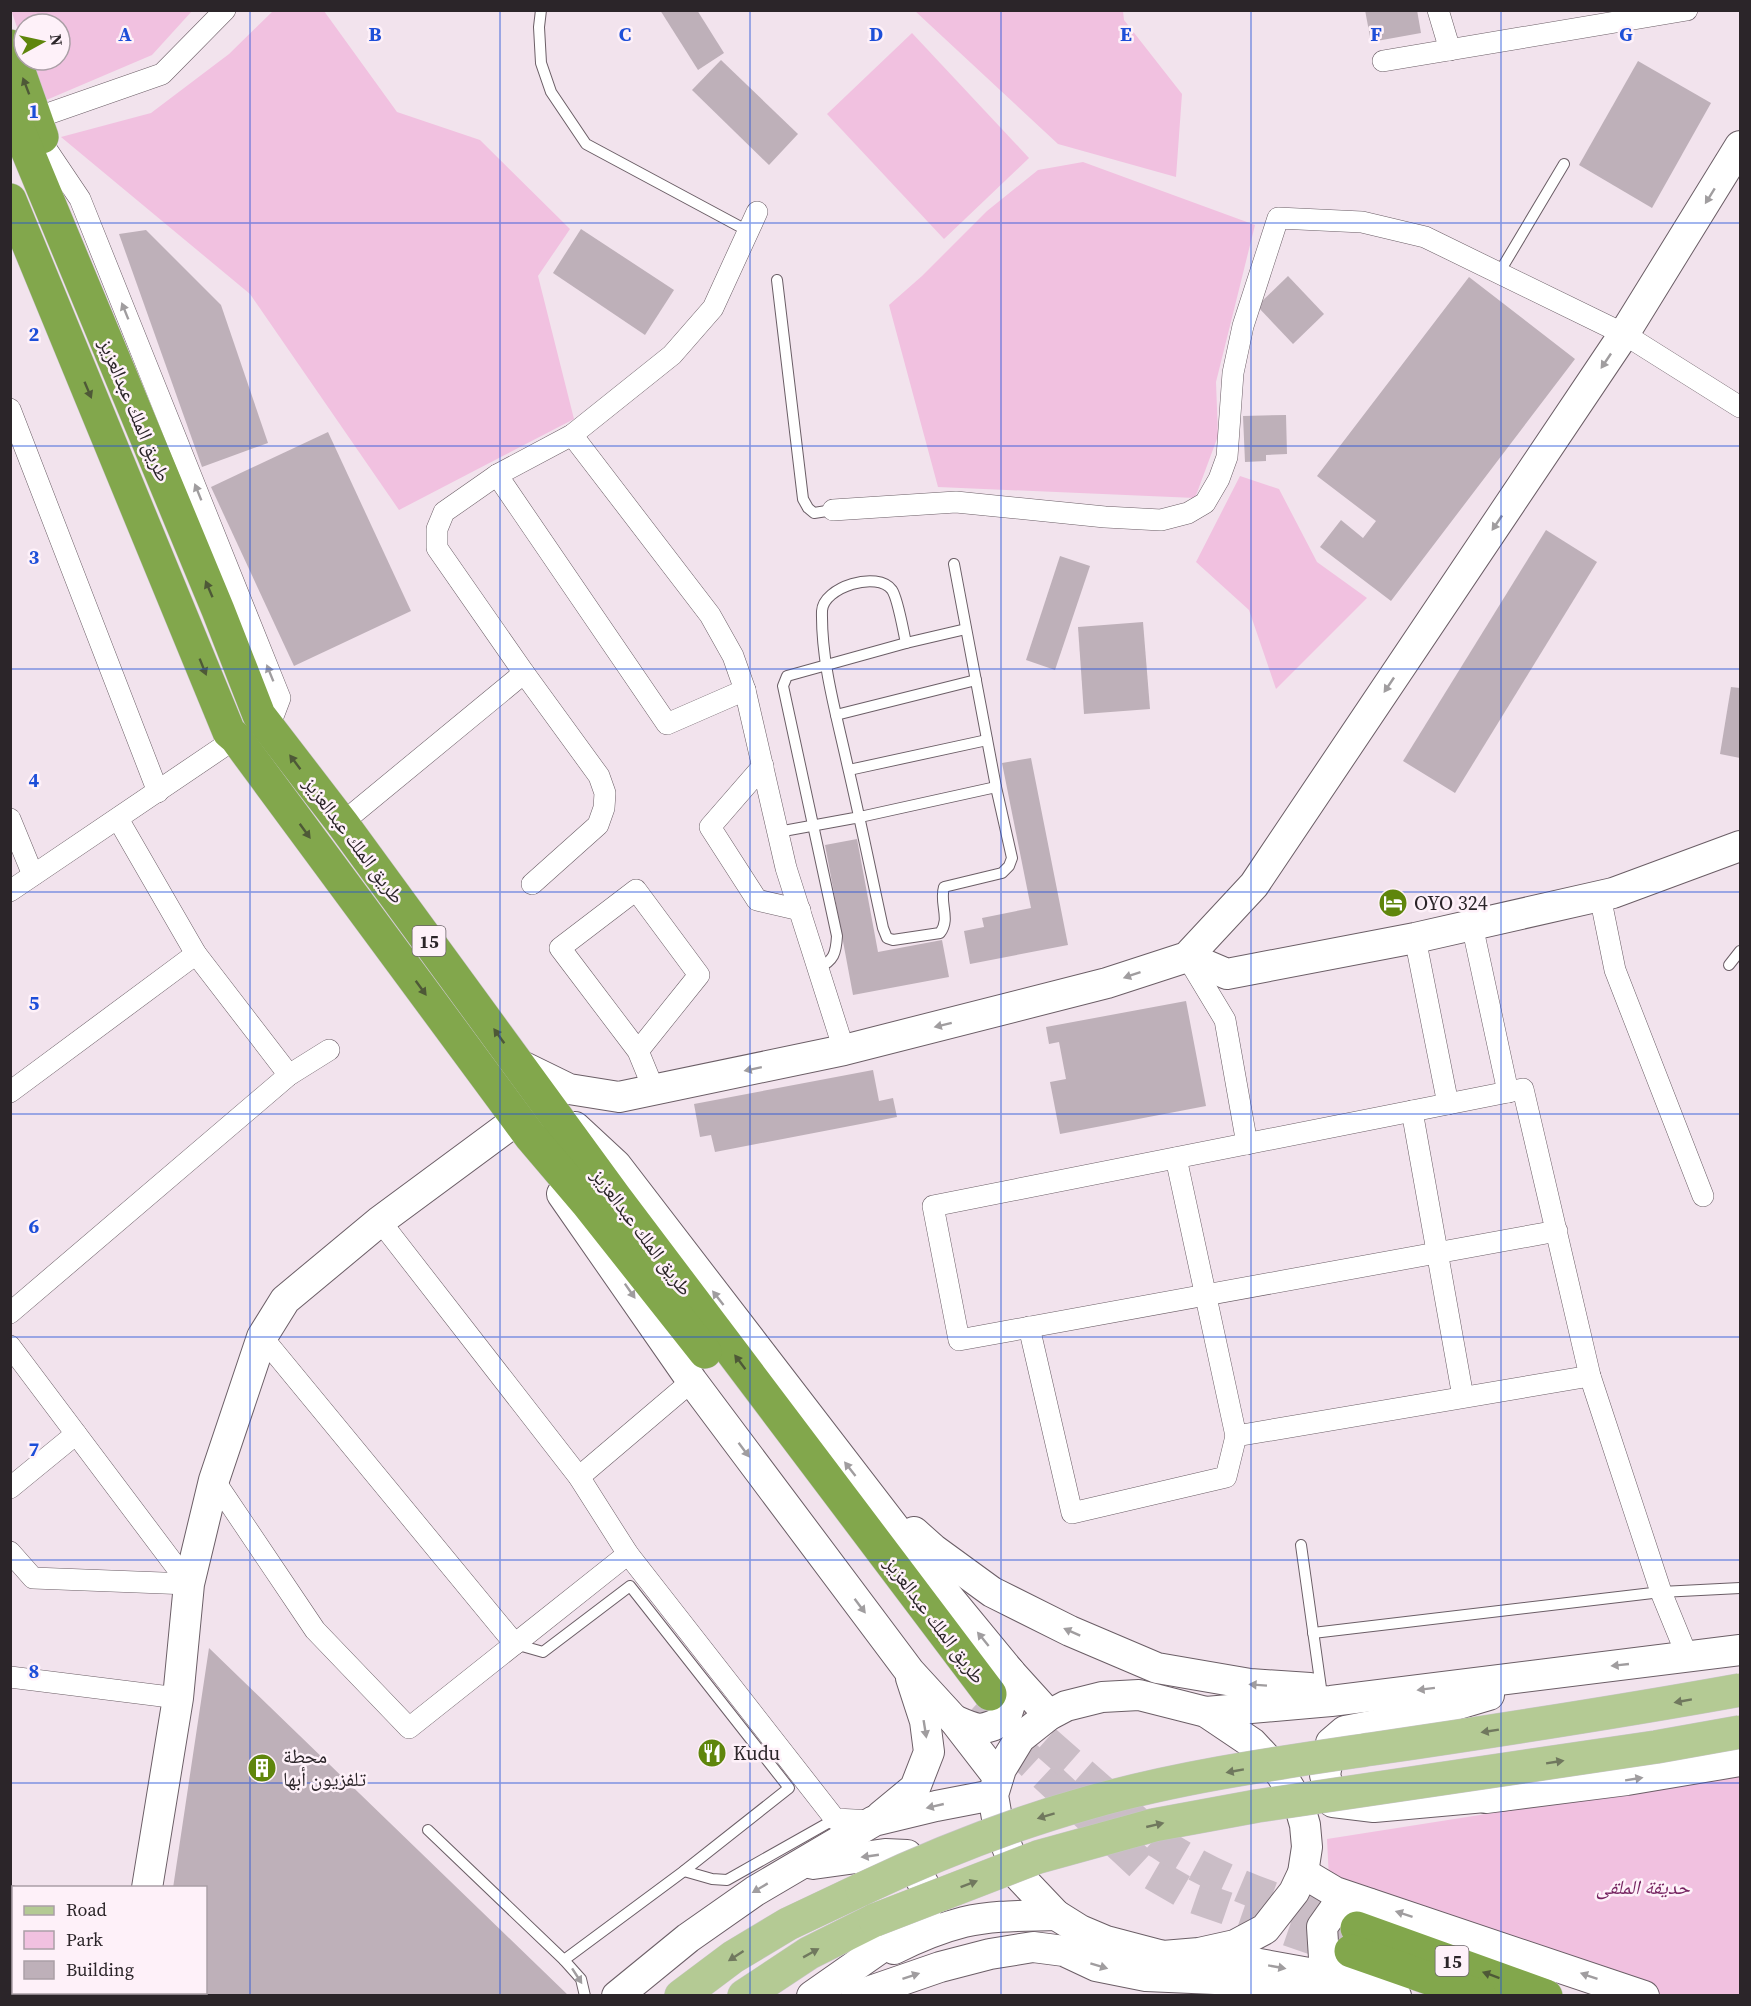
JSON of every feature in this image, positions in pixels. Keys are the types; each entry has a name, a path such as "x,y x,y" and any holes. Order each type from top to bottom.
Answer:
{"highway":[{"path":"10,46 31,125 107,342"},
{"name":"طريق الملك عبدالعزيز","path":"31,125 107,342 259,715 342,822 522,1066 615,1197 982,1698"},
{"name":"طريق الملك عبدالعزيز","path":"10,200 229,732 236,738 524,1127 588,1203 774,1440 982,1698"},
{"path":"10,241 74,354"},
{"name":"15","path":"1359,1941 1479,1995"},
{"name":"15","path":"1359,1941 1546,1995"}],"main road":[{"path":"522,1066 569,1089 619,1097 844,1050 1107,983 1187,957 1254,885 1624,334 1740,146"},
{"path":"1187,957 1227,974 1415,938 1600,896 1740,846"},
{"path":"546,1100 616,1166 941,1588 982,1698 995,1786 998,1824 1018,1875 1056,1915 1080,1930 1106,1941 1163,1956 1359,1941 1644,1995"},
{"path":"147,1886 178,1698 189,1584 214,1480 261,1337 285,1300 380,1221 524,1127 565,1199 692,1381 910,1672 925,1721 929,1752 915,1788 874,1821 745,1898 688,1938 617,1995"},
{"path":"868,1493 933,1549 992,1592 1070,1631 1157,1668 1326,1695"},
{"path":"1206,1712 1326,1695 1569,1671 1740,1650"},
{"path":"1507,1795 1374,1807 1333,1802 1325,1774 1330,1743 1345,1731 1412,1718 1569,1671"},
{"path":"910,1672 982,1698 1049,1715"},
{"path":"681,1995 733,1957 788,1924 862,1889 926,1859 1030,1821 1092,1802 1178,1780 1629,1710 1740,1690"},
{"path":"874,1821 936,1806 995,1786 1020,1738 1049,1715 1066,1707 1102,1697 1139,1695 1206,1712 1252,1743 1281,1774 1299,1804 1305,1825 1306,1847 1303,1873 1294,1892 1265,1929 1236,1945 1198,1953"},
{"path":"744,1995 809,1953 875,1920 1038,1857 1154,1825 1257,1806 1656,1747 1740,1732"},
{"path":"1305,1825 1627,1780 1740,1761"},
{"path":"799,1866 885,1854 907,1855 924,1885 928,1905 848,1985"},
{"path":"1303,1873 1335,1892 1359,1941 1396,1995"},
{"path":"848,1985 911,1940 963,1922 1008,1916 1056,1915"},
{"path":"812,1995 990,1954 1033,1947 1064,1951 1096,1966 1146,1976 1215,1979 1326,1995"}],"street":[{"path":"225,10 162,74 31,125 80,199 280,698 269,727"},
{"path":"1438,10 1450,50"},
{"path":"1383,61 1687,10"},
{"path":"833,510 956,502 1105,517 1161,520 1188,513 1205,503 1219,479 1227,457 1233,373 1240,338 1278,218 1362,222 1425,237 1624,334 1740,407"},
{"path":"532,884 598,825 604,808 605,793 599,776 437,548 437,529 444,512 497,475 572,435 672,355 713,308 753,221"},
{"path":"10,409 18,451 158,792"},
{"path":"572,435 710,615 733,656 745,690 778,832 844,1050"},
{"path":"497,475 668,724 745,690"},
{"path":"342,822 524,673"},
{"path":"10,891 236,738"},
{"path":"762,766 710,827 757,900 800,910"},
{"path":"10,819 33,875"},
{"path":"118,819 196,954 289,1076"},
{"path":"638,1052 699,975 636,890 560,948 638,1052 654,1090"},
{"path":"1600,896 1615,970 1703,1196"},
{"path":"1472,925 1508,1092"},
{"path":"1415,938 1448,1104"},
{"path":"10,1092 196,954"},
{"path":"1187,957 1225,1020 1247,1144"},
{"path":"10,1313 289,1076 329,1050"},
{"path":"1557,1231 959,1340 933,1206 1523,1089 1557,1231 1590,1376 1661,1592 1688,1658"},
{"path":"1412,1111 1463,1397"},
{"path":"1029,1327 1072,1513 1226,1477 1236,1436 1176,1158"},
{"path":"380,1221 579,1477 628,1554 835,1819 874,1821"},
{"path":"261,1337 515,1644"},
{"path":"10,1346 189,1584"},
{"path":"1236,1436 1590,1376"},
{"path":"579,1477 692,1381"},
{"path":"10,1488 76,1434"},
{"path":"214,1480 315,1630 409,1728 628,1554"},
{"path":"10,1552 33,1578 189,1584"},
{"path":"10,1677 178,1698"}],"lane":[{"path":"541,10 538,27 541,63 551,92 586,144 753,221"},
{"path":"1499,273 1564,165"},
{"path":"777,280 803,499 814,513 833,510"},
{"path":"906,643 892,590 883,581 868,580 842,588 827,597 822,608 825,665 883,928 887,938 893,940 940,933 945,927 946,919 941,895 944,887 1002,873 1009,866 1012,858 996,787 954,564"},
{"path":"818,968 828,964 836,954 837,936 783,686 787,676 966,628"},
{"path":"836,715 976,680"},
{"path":"849,770 987,740"},
{"path":"778,832 860,817 996,787"},
{"path":"1729,965 1740,951"},
{"path":"1301,1545 1313,1633 1326,1695"},
{"path":"515,1644 543,1652 630,1586 789,1788 684,1871 564,1960"},
{"path":"1313,1633 1661,1592 1740,1588"},
{"path":"684,1871 712,1879 727,1880 835,1819"},
{"path":"428,1830 564,1960 581,1979 585,1995"}],"green space":[{"path":"11,10 192,11 152,55 44,101 33,72 72,72 72,12 12,13"},
{"path":"273,11 324,11 397,112 480,140 570,229 538,276 574,419 399,510 250,294 61,137 151,113 229,54"},
{"path":"915,11 1123,11 1124,20 1182,94 1176,177 1058,144"},
{"path":"912,33 1029,158 944,239 827,114"},
{"path":"1083,162 1255,225 1216,382 1218,436 1195,498 938,487 889,305 922,276 987,211 1038,170"},
{"path":"1240,476 1279,489 1317,562 1367,598 1276,689 1249,610 1196,562"},
{"name":"حديقة الملقى","path":"1740,1774 1740,1995 1658,1995 1329,1879 1327,1839"}],"building":[{"path":"660,10 697,10 724,53 698,70"},
{"path":"1365,10 1417,10 1421,33 1371,42"},
{"path":"721,60 798,134 769,165 692,90"},
{"path":"1638,61 1711,103 1652,208 1579,165"},
{"path":"581,229 674,290 645,335 553,273"},
{"path":"146,230 221,305 268,443 202,467 119,234"},
{"path":"1288,276 1324,314 1293,344 1257,306"},
{"path":"1469,277 1575,359 1391,601 1320,547 1341,520 1363,538 1376,521 1317,476"},
{"path":"1286,415 1287,454 1266,455 1266,461 1245,462 1243,416"},
{"path":"328,432 411,611 294,666 211,487"},
{"path":"1546,530 1597,562 1455,793 1403,761"},
{"path":"1060,556 1090,566 1055,670 1026,660"},
{"path":"1143,622 1150,709 1084,714 1078,627"},
{"path":"1731,687 1740,688 1740,758 1720,754"},
{"path":"1031,758 1068,945 970,964 964,931 984,927 982,918 1031,908 1002,763"},
{"path":"857,839 878,952 942,940 949,977 853,995 825,845"},
{"path":"1186,1001 1206,1106 1060,1134 1050,1082 1066,1079 1059,1042 1049,1044 1046,1027"},
{"path":"873,1070 879,1101 893,1098 897,1117 715,1152 711,1135 700,1137 694,1104"},
{"name":"محطة تلفزيون أبها","path":"209,1648 569,1996 156,1996 156,1994 207,1994 207,1886 173,1886"}],"tunnel":[{"path":"973,1708 1148,1871 1191,1896 1350,1951"},
{"path":"1008,1709 1160,1843 1230,1882 1356,1927"}],"place":[{"name":"OYO 324","path":"1393,903"},
{"name":"Kudu","path":"712,1753"},
{"name":"محطة تلفزيون أبها","path":"262,1768"}]}
